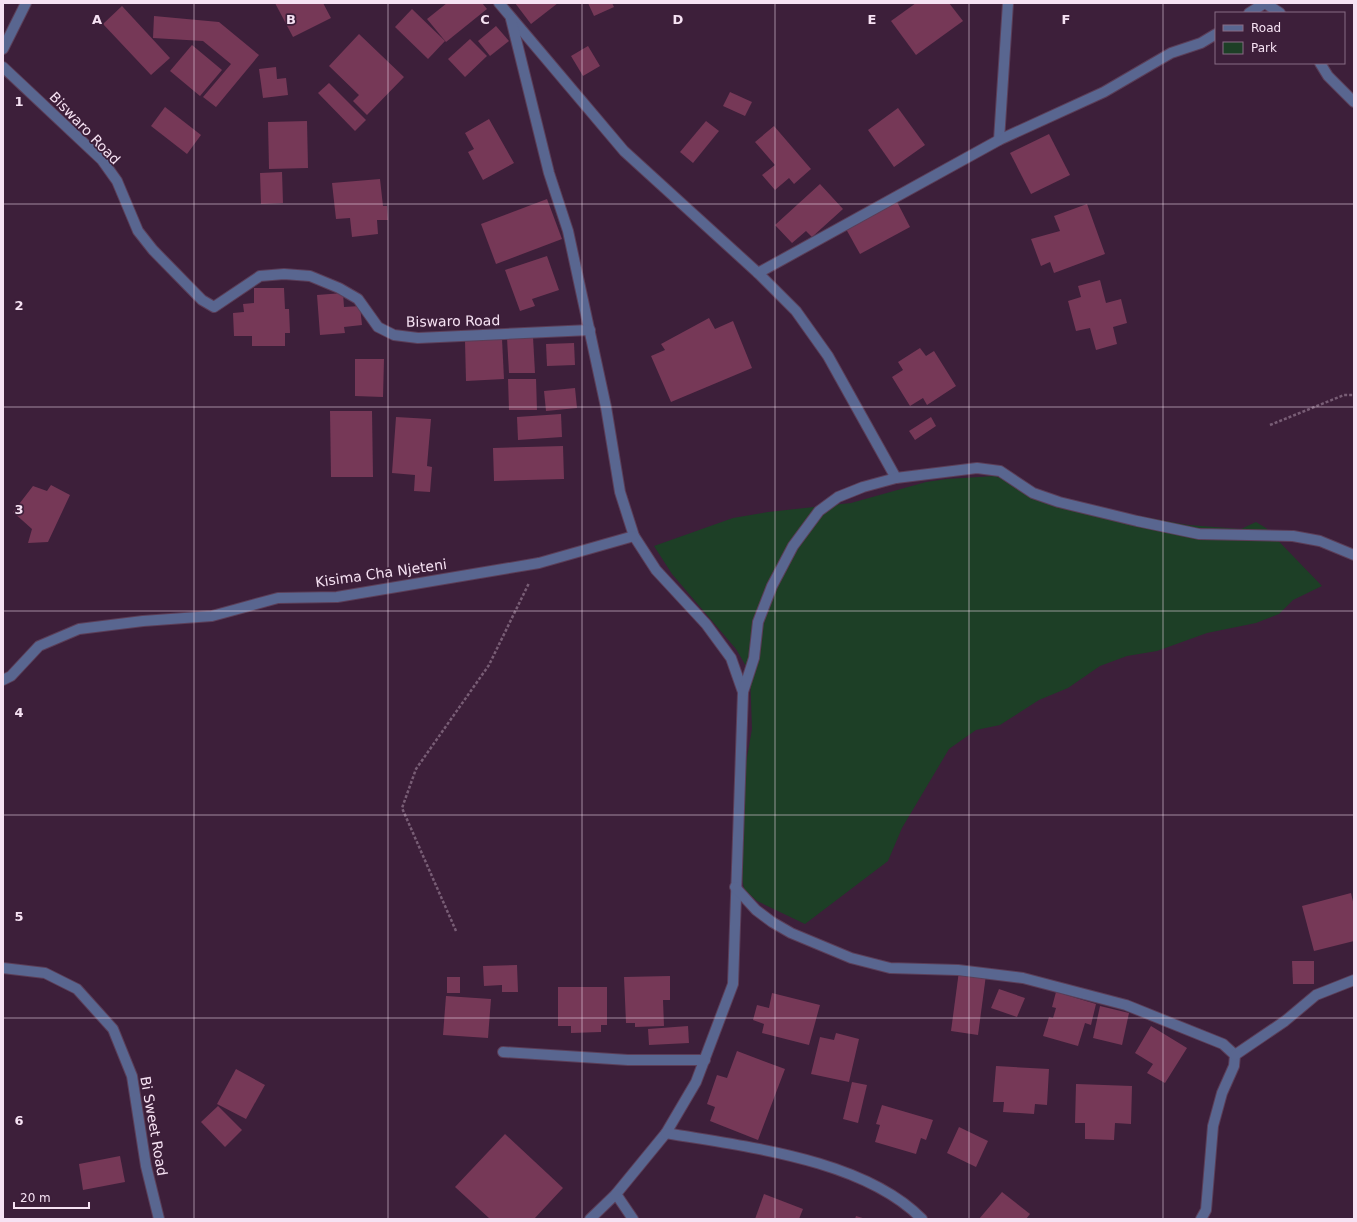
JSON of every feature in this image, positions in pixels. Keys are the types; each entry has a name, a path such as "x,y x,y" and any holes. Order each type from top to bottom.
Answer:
{"street":[{"path":"3,49 26,3"},
{"path":"499,3 624,151 758,273 796,311 828,356 896,478"},
{"path":"999,140 1008,3"},
{"path":"1252,12 1265,3 1278,12"},
{"path":"512,19 549,173 568,232 606,407 620,492 634,536 656,570 706,624 731,658 743,692"},
{"path":"758,273 999,140 1104,92 1171,53 1201,43 1215,35"},
{"path":"1321,64 1328,76 1354,102"},
{"name":"Biswaro Road","path":"3,67 102,160 117,181 138,231 153,250 202,300 214,306 260,276 284,274 310,276 339,288 358,300 378,327 394,335 418,338 590,330"},
{"path":"590,1219 616,1194 666,1133 696,1082 733,984 735,887 743,692 754,658 758,622 772,586 793,546 819,511 838,497 863,487 896,478 971,468 1000,471 1033,493 1059,502 1137,521 1199,534 1293,536 1320,541 1354,554"},
{"name":"Kisima Cha Njeteni","path":"3,680 10,676 39,646 79,629 143,621 212,616 278,598 337,597 539,563 634,536"},
{"path":"735,887 756,910 772,922 791,933 851,958 890,968 958,970 1023,978 1126,1005 1223,1044 1235,1054"},
{"name":"Bi Sweet Road","path":"3,968 45,973 77,989 113,1029 132,1076 146,1166 158,1219"},
{"path":"1235,1054 1285,1021 1316,995 1354,980"},
{"path":"503,1052 628,1060 705,1060"},
{"path":"1201,1219 1206,1210 1213,1126 1222,1093 1234,1066 1235,1054"},
{"path":"666,1133 779,1153 827,1167 872,1183 909,1205 922,1219"},
{"path":"616,1194 633,1219"}],"path":[{"path":"1270,425 1344,395 1354,395"},
{"path":"456,931 402,808 416,769 489,665 539,563"}],"green space":[{"path":"995,476 1033,491 1108,510 1188,525 1241,529 1256,522 1266,528 1322,586 1293,600 1279,614 1256,623 1207,633 1157,651 1127,656 1100,666 1068,688 1039,700 1000,725 976,730 949,749 902,828 888,861 805,924 757,901 744,889 739,861 740,797 752,729 750,673 736,649 672,574 654,546 733,518 768,512 851,503 926,482"}],"building":[{"path":"275,3 323,3 331,18 293,37"},
{"path":"447,3 482,3 487,9 446,42 427,19"},
{"path":"515,3 558,3 531,24"},
{"path":"588,3 612,3 614,7 594,16"},
{"path":"916,3 949,3 963,21 916,55 891,21"},
{"path":"122,6 170,58 151,75 103,24"},
{"path":"412,9 445,41 428,59 395,27"},
{"path":"154,16 219,22 259,55 216,107 203,97 231,64 203,41 153,38"},
{"path":"496,26 509,41 490,56 478,41"},
{"path":"359,34 404,77 367,115 353,101 359,95 329,66"},
{"path":"470,39 487,56 465,77 448,59"},
{"path":"192,45 222,70 200,96 170,71"},
{"path":"588,46 600,66 583,76 571,56"},
{"path":"276,67 277,79 286,78 288,95 263,98 259,69"},
{"path":"329,83 366,120 355,131 318,93"},
{"path":"730,92 752,102 745,116 723,106"},
{"path":"165,107 201,135 187,154 151,126"},
{"path":"898,108 925,145 894,167 868,130"},
{"path":"489,119 514,163 483,180 468,152 474,149 465,133"},
{"path":"307,121 308,168 269,169 268,122"},
{"path":"706,121 719,131 693,163 680,152"},
{"path":"774,126 811,169 794,184 789,178 775,190 762,175 775,165 755,142"},
{"path":"1049,134 1070,175 1031,194 1010,153"},
{"path":"282,172 283,203 261,204 260,173"},
{"path":"380,179 383,206 387,206 388,220 377,220 378,234 352,237 350,218 336,219 332,183"},
{"path":"820,184 843,209 812,237 806,231 792,243 775,225"},
{"path":"547,199 562,239 496,264 481,224"},
{"path":"897,202 910,227 860,254 846,229"},
{"path":"1087,204 1105,254 1054,273 1050,262 1041,266 1031,239 1060,231 1054,216"},
{"path":"547,256 559,290 532,299 535,306 520,311 505,270"},
{"path":"1100,280 1106,303 1121,299 1127,323 1113,327 1117,344 1096,350 1090,328 1076,331 1068,301 1081,297 1078,286"},
{"path":"254,288 284,288 285,309 289,309 290,333 285,333 285,346 252,346 252,336 234,336 233,313 244,312 243,304 254,303"},
{"path":"343,293 344,307 360,306 362,325 344,327 345,333 320,335 317,295"},
{"path":"709,318 715,329 733,321 752,368 671,402 651,356 665,350 661,344"},
{"path":"533,337 535,373 509,373 507,338"},
{"path":"502,339 504,379 466,381 465,341"},
{"path":"574,343 575,365 547,366 546,344"},
{"path":"920,348 926,356 934,351 956,386 927,405 923,398 910,406 892,377 903,370 898,362"},
{"path":"355,359 384,359 383,397 355,396"},
{"path":"508,379 536,379 537,410 509,410"},
{"path":"575,388 577,408 546,411 544,391"},
{"path":"330,411 372,411 373,477 331,477"},
{"path":"561,414 562,437 518,440 517,417"},
{"path":"396,417 431,419 427,466 432,467 430,492 414,491 415,475 392,473"},
{"path":"931,417 936,426 915,440 909,431"},
{"path":"563,446 564,479 494,481 493,448"},
{"path":"51,485 70,495 48,542 28,543 32,529 13,512 33,486 47,491"},
{"path":"1351,893 1354,906 1354,941 1314,951 1302,906"},
{"path":"1292,961 1314,961 1314,984 1293,984"},
{"path":"517,965 518,992 502,992 502,985 484,986 483,966"},
{"path":"959,971 986,975 978,1035 951,1031"},
{"path":"670,976 670,1000 663,1000 664,1026 635,1027 635,1023 626,1023 624,977"},
{"path":"447,977 460,977 460,993 447,993"},
{"path":"558,987 607,987 607,1025 601,1025 601,1032 571,1033 571,1026 558,1026"},
{"path":"999,989 1025,998 1017,1017 991,1008"},
{"path":"1056,992 1096,1004 1091,1025 1085,1023 1078,1046 1043,1036 1049,1017 1053,1018 1056,1008 1052,1007"},
{"path":"772,993 820,1005 809,1045 762,1033 764,1024 753,1020 757,1005 769,1008"},
{"path":"446,996 491,999 488,1038 443,1035"},
{"path":"1100,1006 1129,1013 1122,1045 1093,1038"},
{"path":"688,1026 689,1043 649,1045 648,1029"},
{"path":"1151,1026 1187,1048 1165,1083 1147,1073 1153,1064 1135,1053"},
{"path":"836,1033 859,1039 849,1082 811,1074 820,1037 834,1040"},
{"path":"737,1051 785,1069 758,1140 710,1121 715,1107 707,1104 717,1075 727,1078"},
{"path":"996,1066 1049,1069 1047,1105 1035,1104 1034,1114 1003,1112 1004,1102 993,1102"},
{"path":"236,1069 265,1085 246,1119 217,1104"},
{"path":"852,1082 867,1085 858,1123 843,1119"},
{"path":"1076,1084 1132,1086 1131,1124 1115,1123 1114,1140 1085,1139 1085,1123 1075,1123"},
{"path":"882,1105 933,1120 926,1140 921,1138 916,1154 875,1142 880,1125 876,1124"},
{"path":"218,1106 242,1130 225,1147 201,1122"},
{"path":"959,1127 988,1141 976,1167 947,1153"},
{"path":"505,1134 563,1188 534,1219 490,1219 455,1187"},
{"path":"120,1156 125,1182 83,1190 79,1164"},
{"path":"1002,1192 1030,1214 1026,1219 979,1219"},
{"path":"764,1194 803,1209 799,1219 755,1219"},
{"path":"856,1216 866,1219 855,1219"}]}
